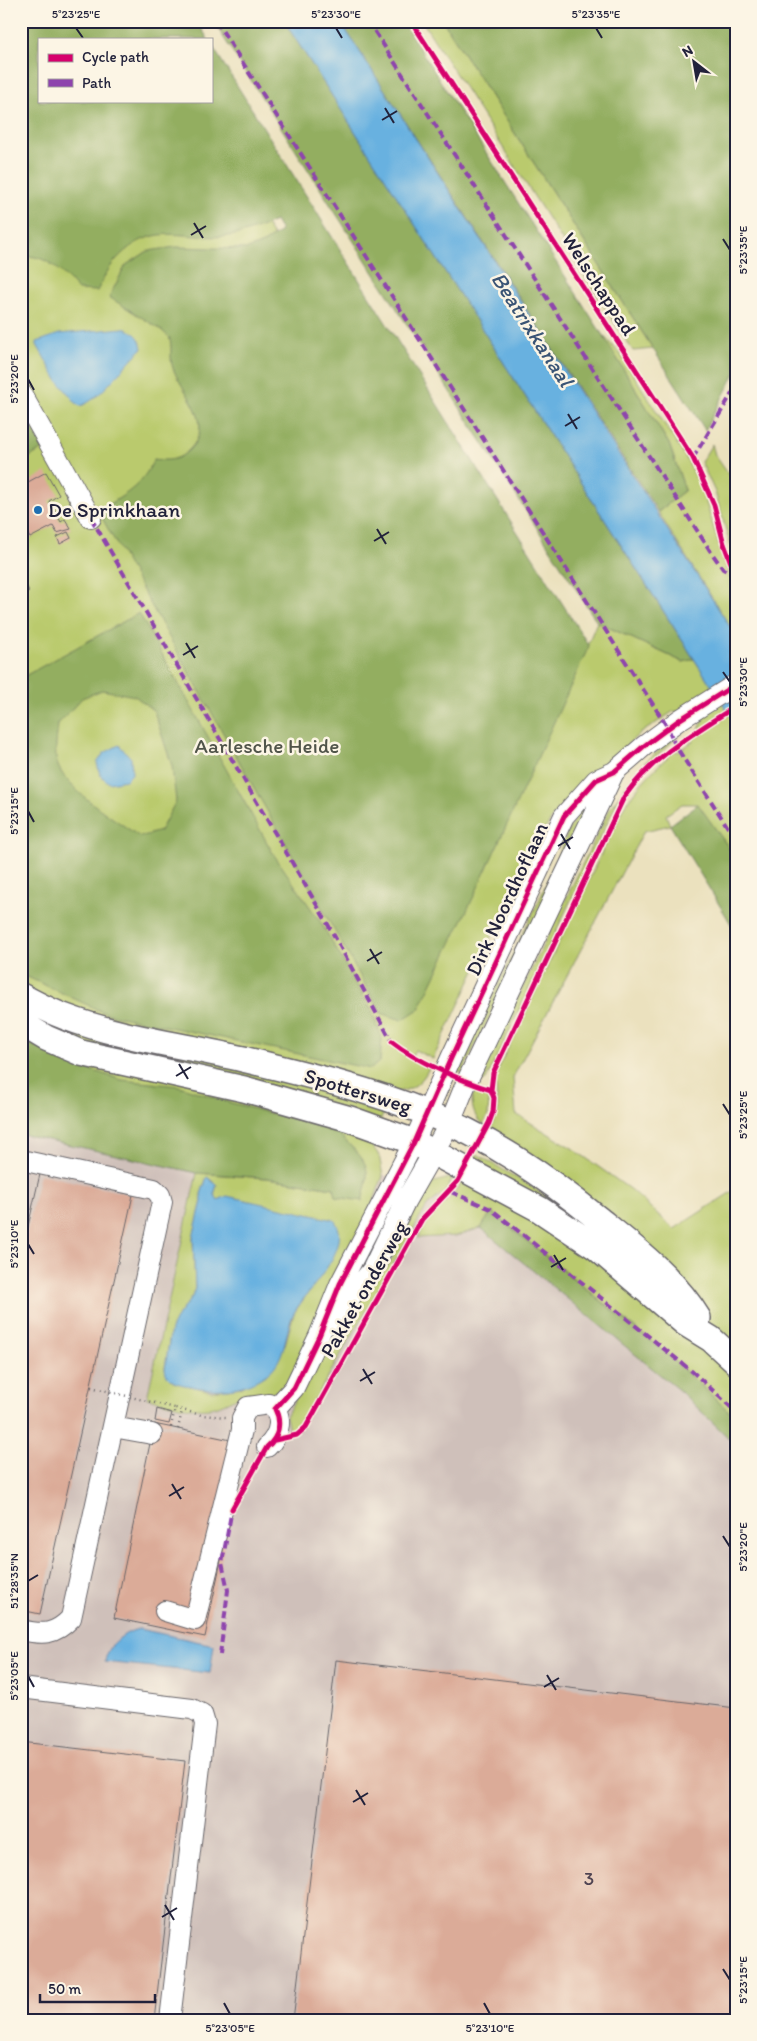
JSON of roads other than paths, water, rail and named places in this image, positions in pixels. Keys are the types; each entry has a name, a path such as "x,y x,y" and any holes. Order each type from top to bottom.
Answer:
{"main road":[{"name":"Spottersweg","path":"21,996 62,1016 117,1033 241,1059 356,1088 450,1123 492,1145 560,1189 639,1253 662,1275 696,1314 711,1340"},
{"name":"Spottersweg","path":"21,1023 46,1038 81,1052 244,1089 350,1119 424,1146 539,1209 596,1247 685,1323 711,1340 736,1362"}],"street":[{"path":"21,393 91,518"},
{"name":"Dirk Noordhoflaan","path":"424,1146 427,1113 564,816 583,792 596,780 614,772 644,746 679,720 736,684"},
{"name":"Dirk Noordhoflaan","path":"424,1146 450,1123 467,1081 614,772"},
{"name":"Pakket onderweg","path":"275,1408 294,1388 319,1336 372,1270 406,1200 424,1146"},
{"path":"21,1160 154,1189 160,1195 162,1202 71,1618 61,1628 49,1634 21,1630"},
{"path":"165,1611 195,1620 242,1430 242,1418 248,1407 269,1404 275,1408 279,1425 275,1440 267,1447"},
{"path":"113,1427 152,1434"},
{"path":"21,1688 192,1709 202,1714 205,1724 170,2020"}],"water":[{"name":"Beatrixkanaal","path":"284,21 340,21 736,636 736,724"},
{"path":"123,328 136,335 142,349 104,390 80,406 57,380 37,342 59,334"},
{"path":"119,745 131,758 132,774 126,780 109,783 100,775 97,763 104,753"},
{"path":"207,1177 217,1185 214,1194 218,1200 227,1196 334,1220 339,1231 339,1243 334,1256 293,1315 278,1362 267,1374 258,1380 230,1389 200,1388 177,1383 170,1379 165,1368 171,1329 178,1315 192,1297 195,1288 193,1237 202,1201 201,1194"},
{"path":"139,1629 214,1645 210,1673 105,1662 112,1645 127,1633"}],"place":[{"name":"De Sprinkhaan","path":"38,510"}],"park label":[{"name":"Aarlesche Heide","path":"267,746"}]}
